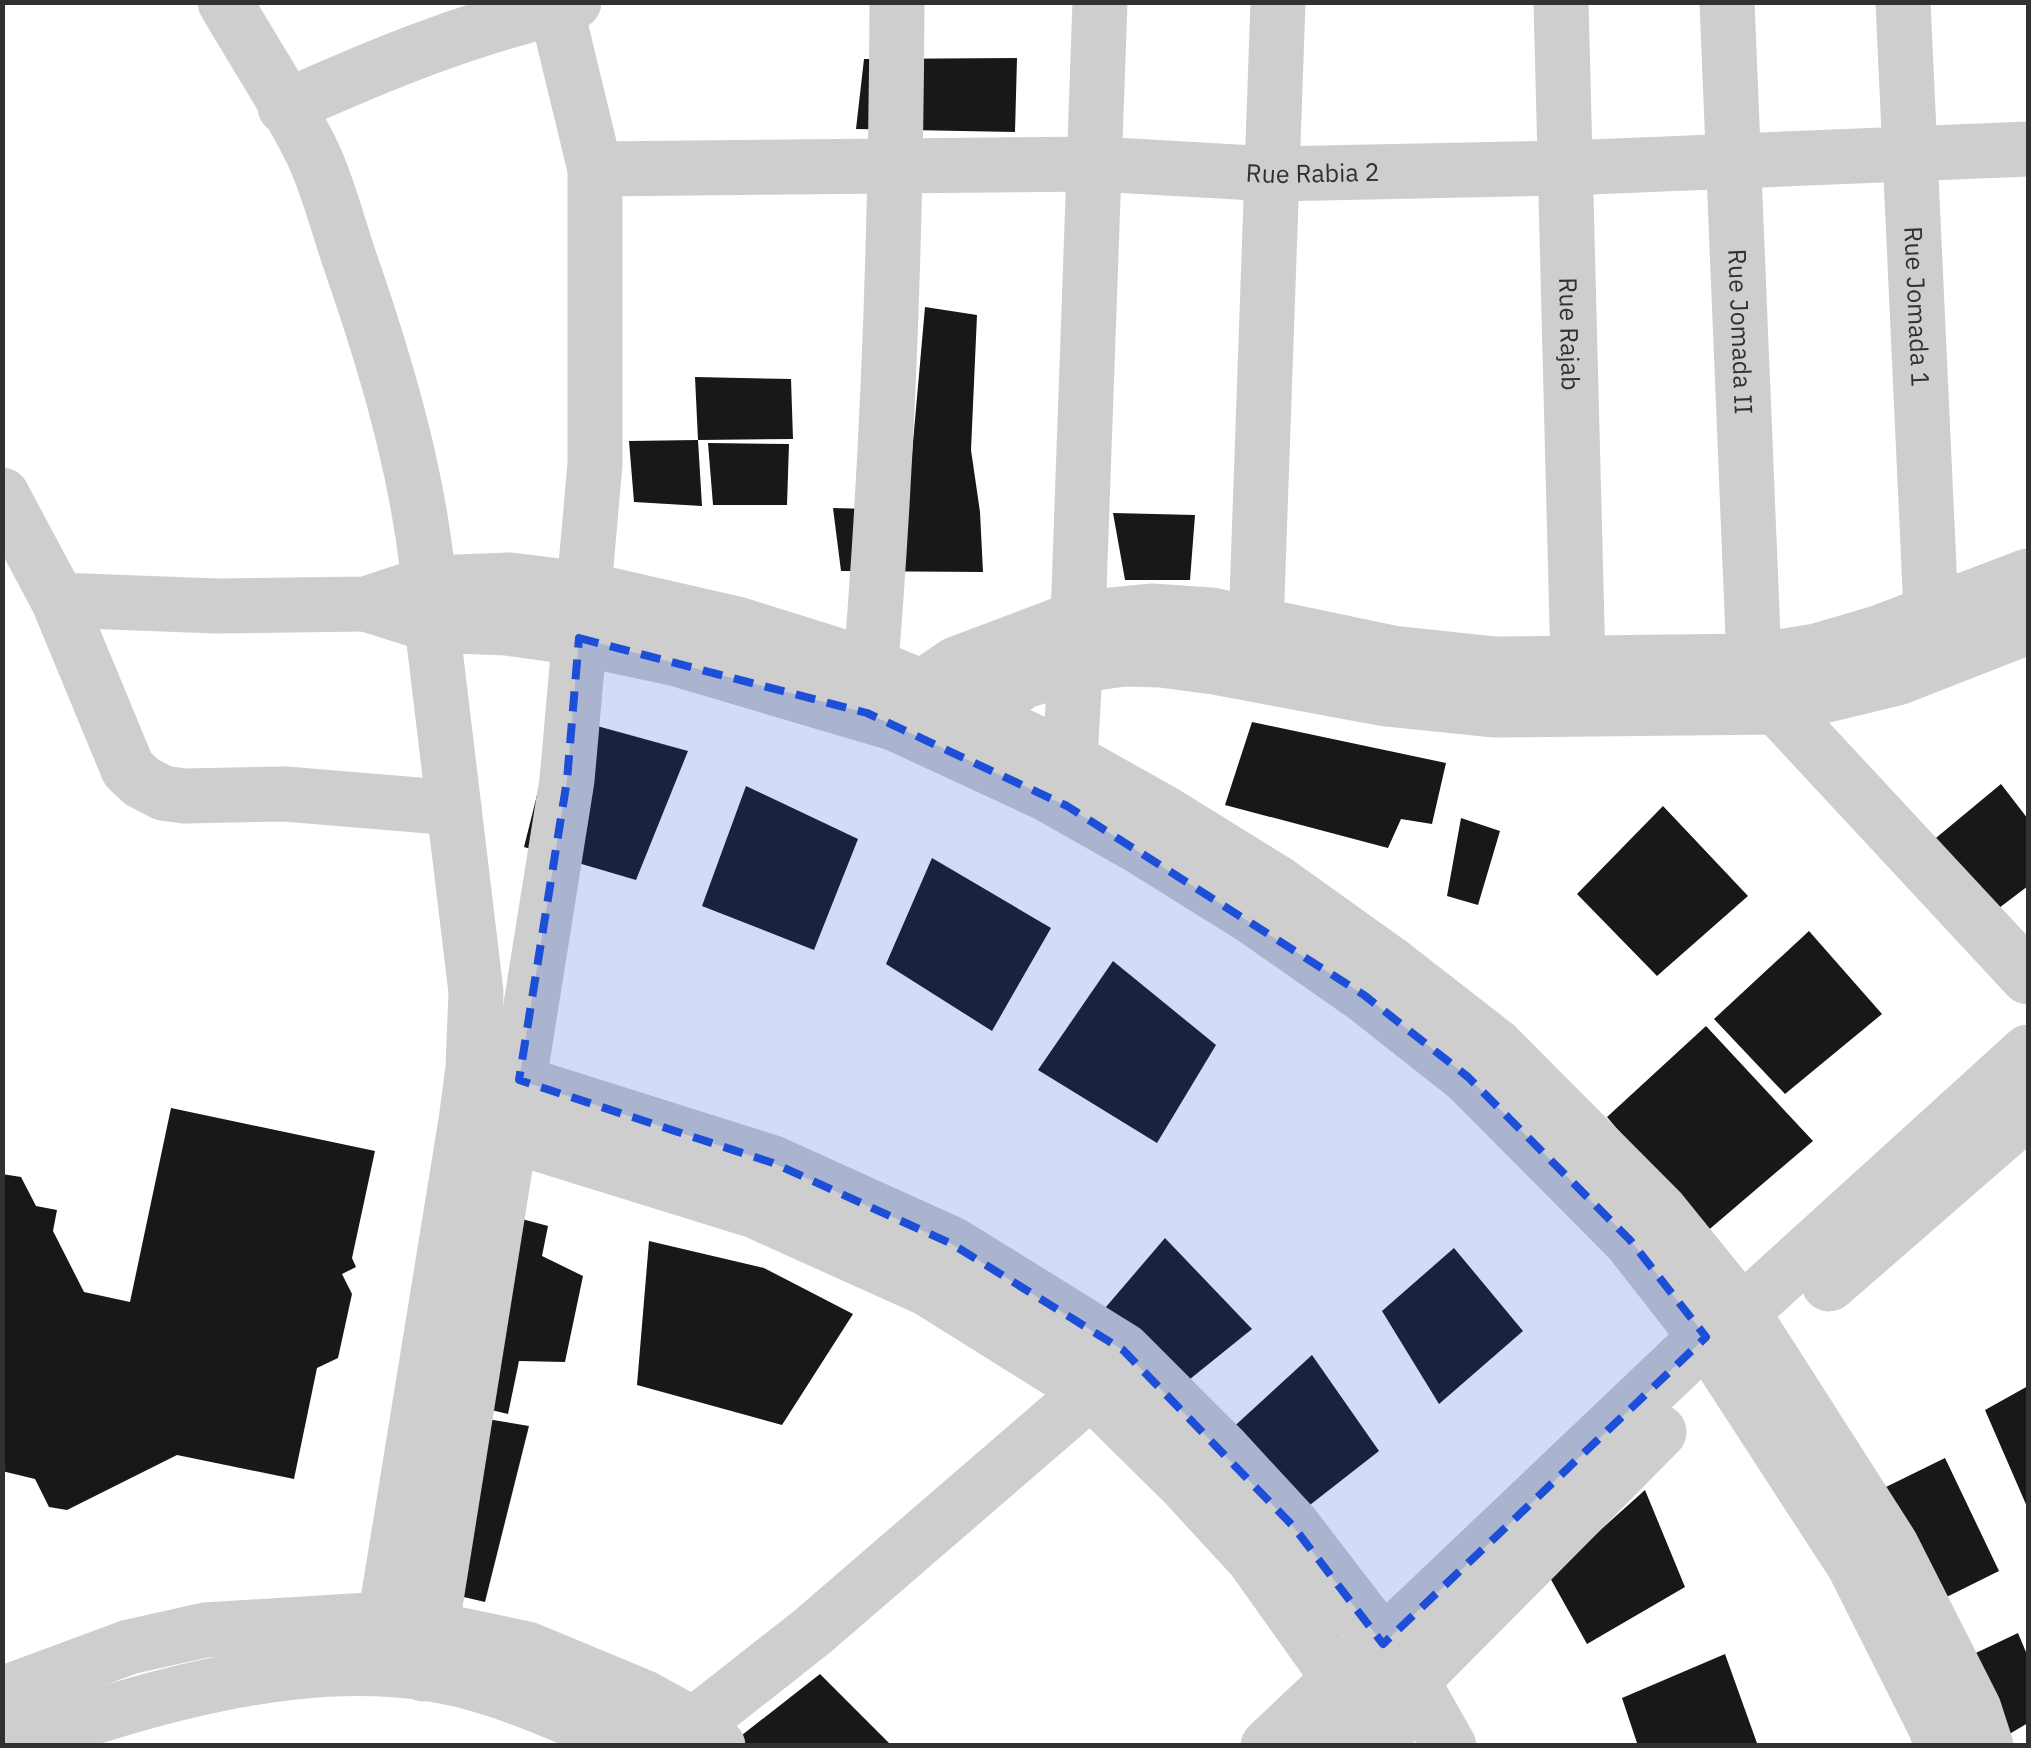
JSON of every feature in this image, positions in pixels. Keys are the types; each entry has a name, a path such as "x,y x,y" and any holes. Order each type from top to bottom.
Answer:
{"street":[{"path":"225,2 314,156 364,298 404,439 419,503 492,1101"},
{"path":"889,698 886,447 896,165 897,2"},
{"path":"1068,783 1077,642 1100,2"},
{"path":"1253,650 1278,2"},
{"name":"Rue Rajab","path":"1561,2 1578,664"},
{"name":"Rue Jomada II","path":"1726,2 1731,160 1765,684"},
{"name":"Rue Jomada 1","path":"1903,2 1931,611"},
{"path":"285,107 453,36 561,4 595,169 595,464 567,780 492,1101 404,1647"},
{"name":"Rue Rabia 2","path":"595,169 1096,164 1273,174 1566,168 2028,148"},
{"path":"2,496 58,600 128,769 142,782 162,793 184,796 285,794 454,808"},
{"path":"1253,650 1392,653 1494,664 1578,664 1765,684 1817,650 1878,633 2028,576"},
{"path":"58,600 216,606 431,604 510,580 582,614 736,624 1068,783 1364,995 1468,1077 1733,1340 1890,1545 1974,1709 1986,1746"},
{"path":"889,698 956,664 1077,642 1152,611 1210,615 1253,650 1386,699 1493,710 1765,684 1897,678 2028,627"},
{"path":"958,728 1077,642"},
{"path":"1765,684 2028,977"},
{"path":"1268,1746 1357,1721 1398,1662 2028,1052"},
{"path":"492,1101 755,1211 928,1290 1091,1391 1254,1558 1357,1721"},
{"path":"492,1101 791,1171 952,1244 1123,1350 1293,1526 1398,1662 1449,1746"},
{"path":"1733,1340 2028,1111"},
{"path":"1733,1340 1854,1565 1942,1746"},
{"path":"2,1694 129,1647 205,1630 404,1647 527,1649 626,1690 694,1739 1091,1391"},
{"path":"129,1647 151,1700"},
{"path":"14,1746 40,1733 151,1700 404,1647 482,1686 632,1746"}],"highlighted area":[{"path":"579,638 867,713 1067,806 1364,995 1468,1077 1630,1240 1706,1337 1383,1644 1293,1526 1123,1350 952,1244 773,1163 519,1080 567,780"}],"building":[{"path":"1017,58 1015,132 856,129 864,59"},
{"path":"925,307 977,315 971,450 983,572 841,571 833,508 907,510"},
{"path":"695,377 791,379 793,439 698,440"},
{"path":"698,440 702,506 634,502 629,441"},
{"path":"708,443 789,444 787,505 713,505"},
{"path":"1113,513 1195,515 1190,580 1125,580"},
{"path":"557,715 688,751 636,880 524,847"},
{"path":"1252,722 1446,763 1432,824 1401,819 1388,848 1225,805"},
{"path":"2001,784 2028,819 2028,886 1970,930 1925,847"},
{"path":"746,786 858,839 814,950 702,906"},
{"path":"1663,806 1748,896 1657,976 1577,894"},
{"path":"1461,818 1500,831 1478,905 1447,896"},
{"path":"932,858 1051,928 992,1031 886,964"},
{"path":"1809,931 1882,1014 1785,1094 1714,1019"},
{"path":"1113,961 1216,1045 1157,1143 1038,1070"},
{"path":"1706,1026 1813,1141 1705,1233 1607,1117"},
{"path":"171,1108 375,1151 352,1258 356,1267 342,1274 352,1294 338,1358 317,1368 294,1479 177,1455 67,1510 49,1507 35,1479 2,1471 2,1174 21,1177 36,1206 57,1210 53,1231 84,1292 130,1302"},
{"path":"462,1203 548,1226 542,1256 583,1276 565,1362 519,1361 508,1414 429,1395"},
{"path":"1165,1238 1252,1329 1169,1396 1088,1328"},
{"path":"649,1241 764,1268 853,1314 782,1425 637,1385"},
{"path":"1454,1248 1523,1331 1439,1404 1382,1311"},
{"path":"1312,1355 1379,1451 1283,1526 1216,1443"},
{"path":"2028,1386 2028,1509 1985,1410"},
{"path":"426,1409 529,1426 485,1602 391,1580"},
{"path":"1945,1458 1999,1571 1886,1627 1835,1512"},
{"path":"1645,1490 1685,1587 1587,1644 1549,1576"},
{"path":"2018,1633 2028,1657 2028,1723 1989,1746 1906,1686"},
{"path":"1725,1654 1758,1746 1638,1746 1622,1698"},
{"path":"820,1674 892,1746 728,1746"}]}
